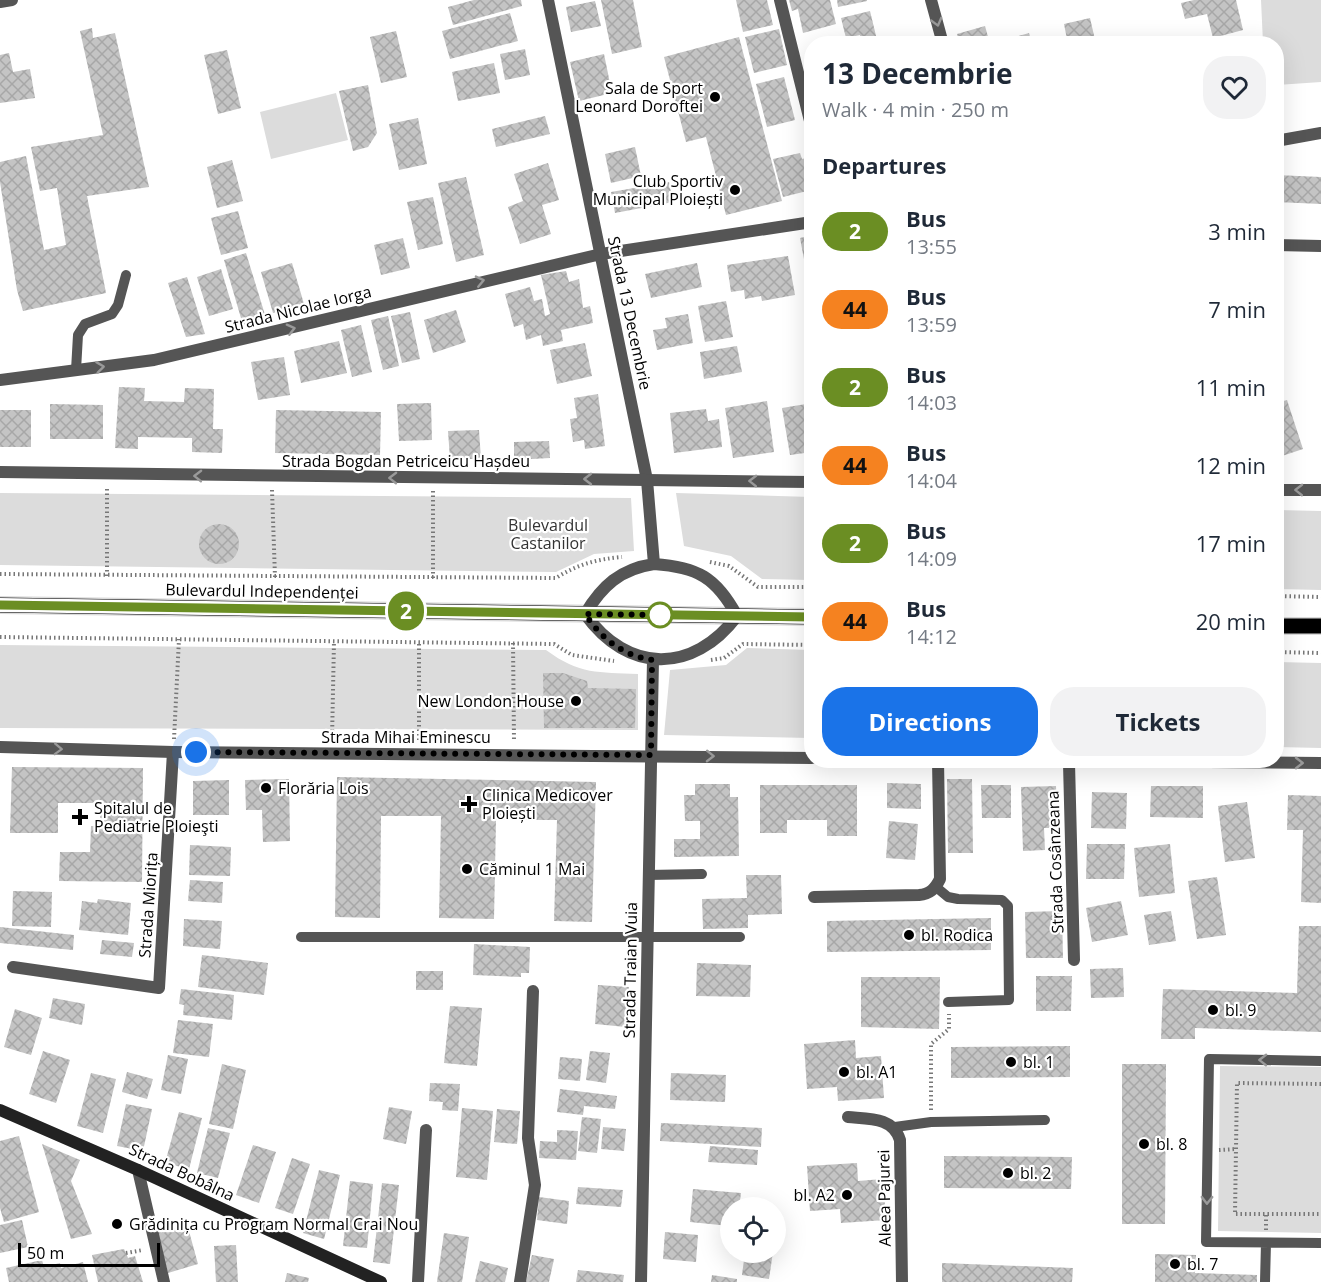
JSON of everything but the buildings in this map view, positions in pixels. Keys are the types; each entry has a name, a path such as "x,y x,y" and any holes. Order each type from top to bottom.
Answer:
{"main road":[{"name":"Bulevardul Independenței","path":"0,605 804,617"},
{"path":"1284,626 1321,626"},
{"name":"Strada Bobâlna","path":"0,1110 138,1170 381,1282"}],"street":[{"path":"0,2 12,0"},
{"name":"Strada 13 Decembrie","path":"548,0 647,480 653,560"},
{"path":"780,0 804,97"},
{"path":"931,0 941,36"},
{"path":"1284,140 1321,133"},
{"name":"Strada Nicolae Iorga","path":"0,380 165,357 601,254 804,223"},
{"path":"1284,245 1321,246"},
{"name":"Strada Bogdan Petriceicu Hașdeu","path":"0,472 804,482"},
{"path":"1284,489 1321,490"},
{"path":"653,560 698,571 714,584 737,616 726,631 704,648 686,656 652,660 639,657 613,645 597,631 585,614 597,594 609,581 653,560"},
{"name":"Strada Traian Vuia","path":"641,1282 652,660"},
{"name":"Strada Mihai Eminescu","path":"0,747 174,752 804,758"},
{"name":"Strada Miorița","path":"13,967 159,988 174,752"},
{"path":"1284,763 1321,763"},
{"path":"814,897 919,895 927,894 936,887 940,879 938,768"},
{"name":"Strada Cosânzeana","path":"1069,768 1074,960"},
{"path":"520,1282 535,1185 528,1138 533,991"},
{"name":"Aleea Pajurei","path":"848,1117 888,1122 895,1127 900,1140 902,1282"},
{"path":"418,1282 426,1130"},
{"path":"138,1170 164,1282"}],"lane":[{"path":"76,370 78,335 85,324 112,314 118,305 126,275"},
{"path":"648,875 702,874"},
{"path":"936,887 948,897 1002,900 1008,906 1009,1000 948,1002"},
{"path":"301,937 740,937"},
{"path":"1321,1060 1209,1059 1206,1242 1321,1243"},
{"path":"895,1127 931,1122 1045,1120"},
{"path":"1265,1282 1266,1242"}],"path":[{"path":"107,576 108,475"},
{"path":"273,477 274,577"},
{"path":"433,478 433,578"},
{"path":"0,574 556,578 569,570 600,559 653,560"},
{"path":"705,561 729,566 758,586 804,587"},
{"path":"1284,596 1321,597"},
{"path":"0,637 554,644 572,655 622,662"},
{"path":"174,752 179,639"},
{"path":"332,753 334,641"},
{"path":"419,642 419,754"},
{"path":"513,643 514,754"},
{"path":"705,661 724,658 743,644 804,645"},
{"path":"1284,652 1321,653"},
{"path":"931,1122 931,1044 949,1029 948,1002"},
{"path":"1321,1084 1237,1083 1235,1214 1321,1215"}],"green space":[{"path":"1261,0 1321,0 1321,82 1284,85 1284,36 1263,36"},
{"path":"336,93 348,140 271,159 260,112"},
{"name":"Bulevardul Castanilor","path":"0,493 631,498 634,551 594,554 556,572 0,565"},
{"path":"676,493 804,497 804,580 762,579 731,556 684,546"},
{"path":"1284,510 1321,511 1321,590 1284,589"},
{"path":"0,645 546,650 569,664 590,671 638,674 638,730 0,728"},
{"path":"747,648 804,650 804,738 664,735 670,670 726,665"},
{"path":"1284,662 1321,663 1321,748 1284,747"},
{"path":"1220,1066 1321,1067 1321,1233 1218,1231"}],"bus line":[{"name":"2","path":"0,605 804,617"}],"place":[{"name":"Sala de Sport Leonard Doroftei","path":"715,97"},
{"name":"Club Sportiv Municipal Ploiești","path":"735,190"},
{"name":"New London House","path":"576,701"},
{"name":"Florăria Lois","path":"266,788"},
{"name":"Clinica Medicover Ploiești","path":"469,804"},
{"name":"Spitalul de Pediatrie Ploieşti","path":"80,817"},
{"name":"Căminul 1 Mai","path":"467,869"},
{"name":"bl. Rodica","path":"909,935"},
{"name":"bl. 9","path":"1213,1010"},
{"name":"bl. 1","path":"1011,1062"},
{"name":"bl. A1","path":"844,1072"},
{"name":"bl. 8","path":"1144,1144"},
{"name":"bl. 2","path":"1008,1173"},
{"name":"bl. A2","path":"847,1195"},
{"name":"Grădinița cu Program Normal Crai Nou","path":"117,1224"},
{"name":"bl. 7","path":"1175,1264"}],"route":[{"path":"196,752 651,755 652,660 639,657 613,645 597,631 585,614 660,615"}]}
